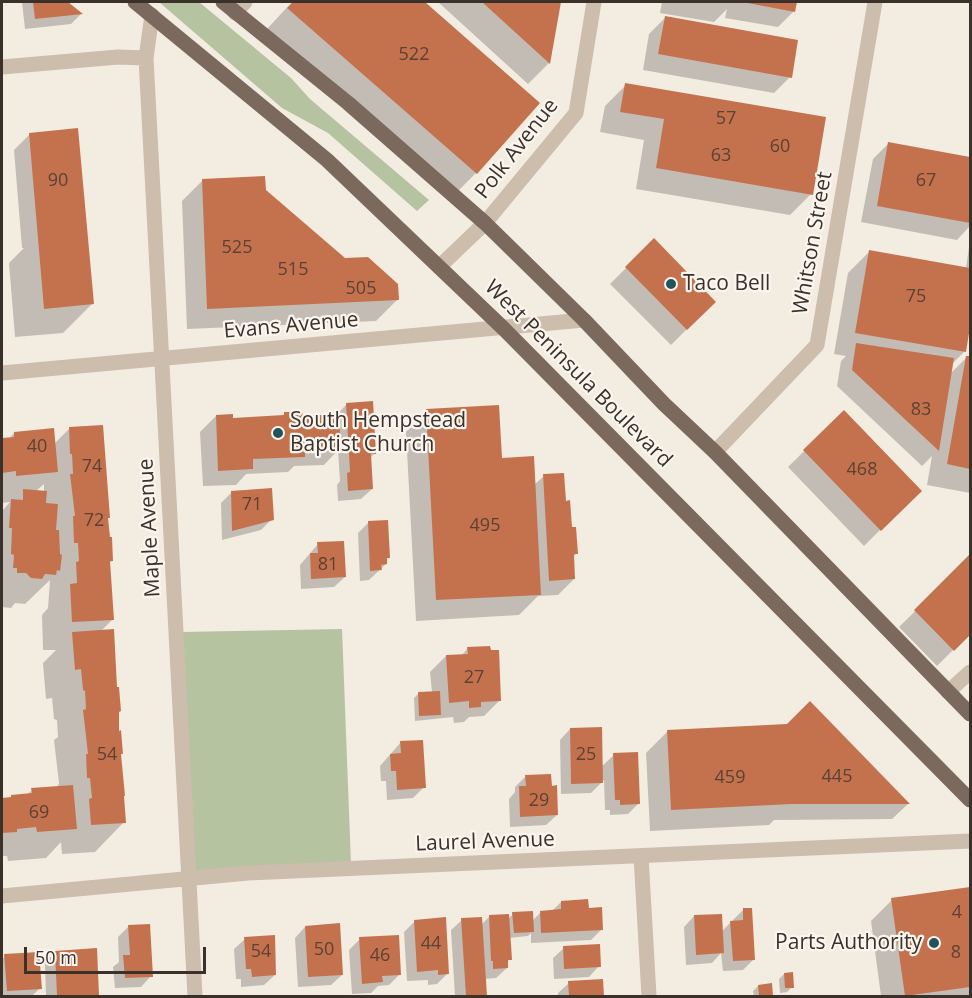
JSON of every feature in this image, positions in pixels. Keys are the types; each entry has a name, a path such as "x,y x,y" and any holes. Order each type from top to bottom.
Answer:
{"main road":[{"name":"West Peninsula Boulevard","path":"135,2 327,160 503,328 970,800"},
{"name":"West Peninsula Boulevard","path":"223,2 240,7 485,223 664,404 715,452 970,714"}],"street":[{"name":"Polk Avenue","path":"439,267 485,223 576,113 594,2"},
{"name":"Whitson Street","path":"715,452 817,345 875,2"},
{"name":"Maple Avenue","path":"152,15 146,58 195,996"},
{"path":"2,67 118,57 146,58"},
{"name":"Evans Avenue","path":"2,373 584,321"},
{"path":"948,692 970,672"},
{"name":"Laurel Avenue","path":"2,896 248,873 970,841"},
{"path":"641,856 649,996"}],"green space":[{"path":"159,2 199,2 291,78 310,99 429,200 417,211 328,133 282,108"},
{"path":"342,629 351,864 192,874 182,632"}],"building":[{"path":"33,2 68,2 83,14 35,19"},
{"path":"293,2 425,2 540,103 477,174 287,8"},
{"path":"482,2 561,2 550,64"},
{"path":"742,2 797,2 795,12"},
{"path":"665,16 798,40 792,78 658,54"},
{"path":"625,83 826,117 813,195 656,168 664,119 620,112"},
{"path":"78,128 94,304 44,309 29,133"},
{"path":"888,142 970,157 970,223 877,206"},
{"path":"265,176 266,190 345,258 368,257 398,284 399,300 207,309 202,179"},
{"name":"Taco Bell","path":"654,238 716,302 687,330 625,267"},
{"path":"869,250 970,268 970,327 966,352 855,333"},
{"path":"856,343 954,358 939,451 852,370"},
{"path":"966,356 970,356 970,469 947,464"},
{"path":"373,401 376,454 371,454 373,489 348,491 347,473 350,472 346,403"},
{"path":"499,405 502,458 534,456 541,595 436,600 426,409"},
{"path":"844,410 922,491 881,531 803,450"},
{"name":"South Hempstead Baptist Church","path":"284,412 302,412 303,416 339,414 341,449 305,451 305,457 253,459 253,469 218,471 216,415 233,414 233,418 284,415"},
{"path":"103,425 110,518 108,518 110,537 112,537 113,561 110,561 114,620 72,622 70,584 77,583 76,562 79,561 78,543 74,543 73,516 75,516 70,474 73,474 69,427"},
{"path":"54,428 58,472 16,476 16,471 2,473 2,438 14,437 14,432"},
{"path":"564,473 566,501 570,500 572,527 576,527 578,554 574,554 575,579 549,581 543,474"},
{"path":"272,488 274,520 232,531 231,491"},
{"path":"23,489 47,491 46,503 58,504 56,530 59,530 60,554 62,555 60,571 57,570 56,575 45,574 42,579 31,578 26,573 17,573 17,568 13,568 12,528 9,528 11,499 23,500"},
{"path":"388,520 390,558 387,558 387,564 381,565 382,570 370,571 368,521"},
{"path":"344,541 346,577 311,579 310,553 318,553 317,542"},
{"path":"970,554 970,635 954,651 914,610"},
{"path":"114,629 117,687 119,687 121,711 119,712 119,731 121,730 123,754 121,754 126,823 91,825 89,799 92,798 90,778 87,778 86,754 88,754 83,710 86,709 85,691 81,669 75,670 72,632"},
{"path":"490,646 491,650 499,650 501,701 481,702 481,707 469,708 469,701 449,703 446,655 468,654 467,647"},
{"path":"440,691 441,715 419,716 418,692"},
{"path":"810,701 910,804 792,804 671,810 667,730 787,724"},
{"path":"602,727 603,783 571,784 570,728"},
{"path":"423,740 426,788 397,790 396,771 391,771 390,754 401,753 400,741"},
{"path":"638,752 640,804 620,805 620,800 615,800 613,753"},
{"path":"551,774 552,786 557,785 558,815 520,817 519,786 526,786 525,775"},
{"path":"73,785 77,829 37,832 36,827 2,833 2,798 32,793 31,788"},
{"name":"Parts Authority","path":"970,887 970,987 905,996 891,898"},
{"path":"588,899 589,908 602,907 603,930 541,933 540,911 561,909 561,901"},
{"path":"743,908 752,908 755,960 733,961 730,921 743,920"},
{"path":"533,911 534,932 514,933 512,912"},
{"path":"509,914 512,960 508,960 508,968 493,969 489,915"},
{"path":"722,914 724,953 696,955 694,915"},
{"path":"446,917 449,974 438,975 438,970 417,972 414,920"},
{"path":"482,917 487,996 466,996 461,918"},
{"path":"340,923 343,975 308,977 305,926"},
{"path":"150,924 153,977 125,978 123,955 130,955 128,925"},
{"path":"275,935 276,975 252,977 251,969 246,969 244,937"},
{"path":"399,935 401,975 382,976 383,982 362,984 359,937"},
{"path":"600,944 601,967 564,969 563,946"},
{"path":"97,948 99,995 57,996 55,951"},
{"path":"39,952 42,989 7,991 4,954"},
{"path":"793,972 794,988 785,988 784,973"},
{"path":"603,979 604,996 569,996 568,981"},
{"path":"772,983 773,996 759,996 758,985"}],"place":[{"name":"Taco Bell","path":"671,284"},
{"name":"South Hempstead Baptist Church","path":"278,433"},
{"name":"Parts Authority","path":"934,943"}]}
